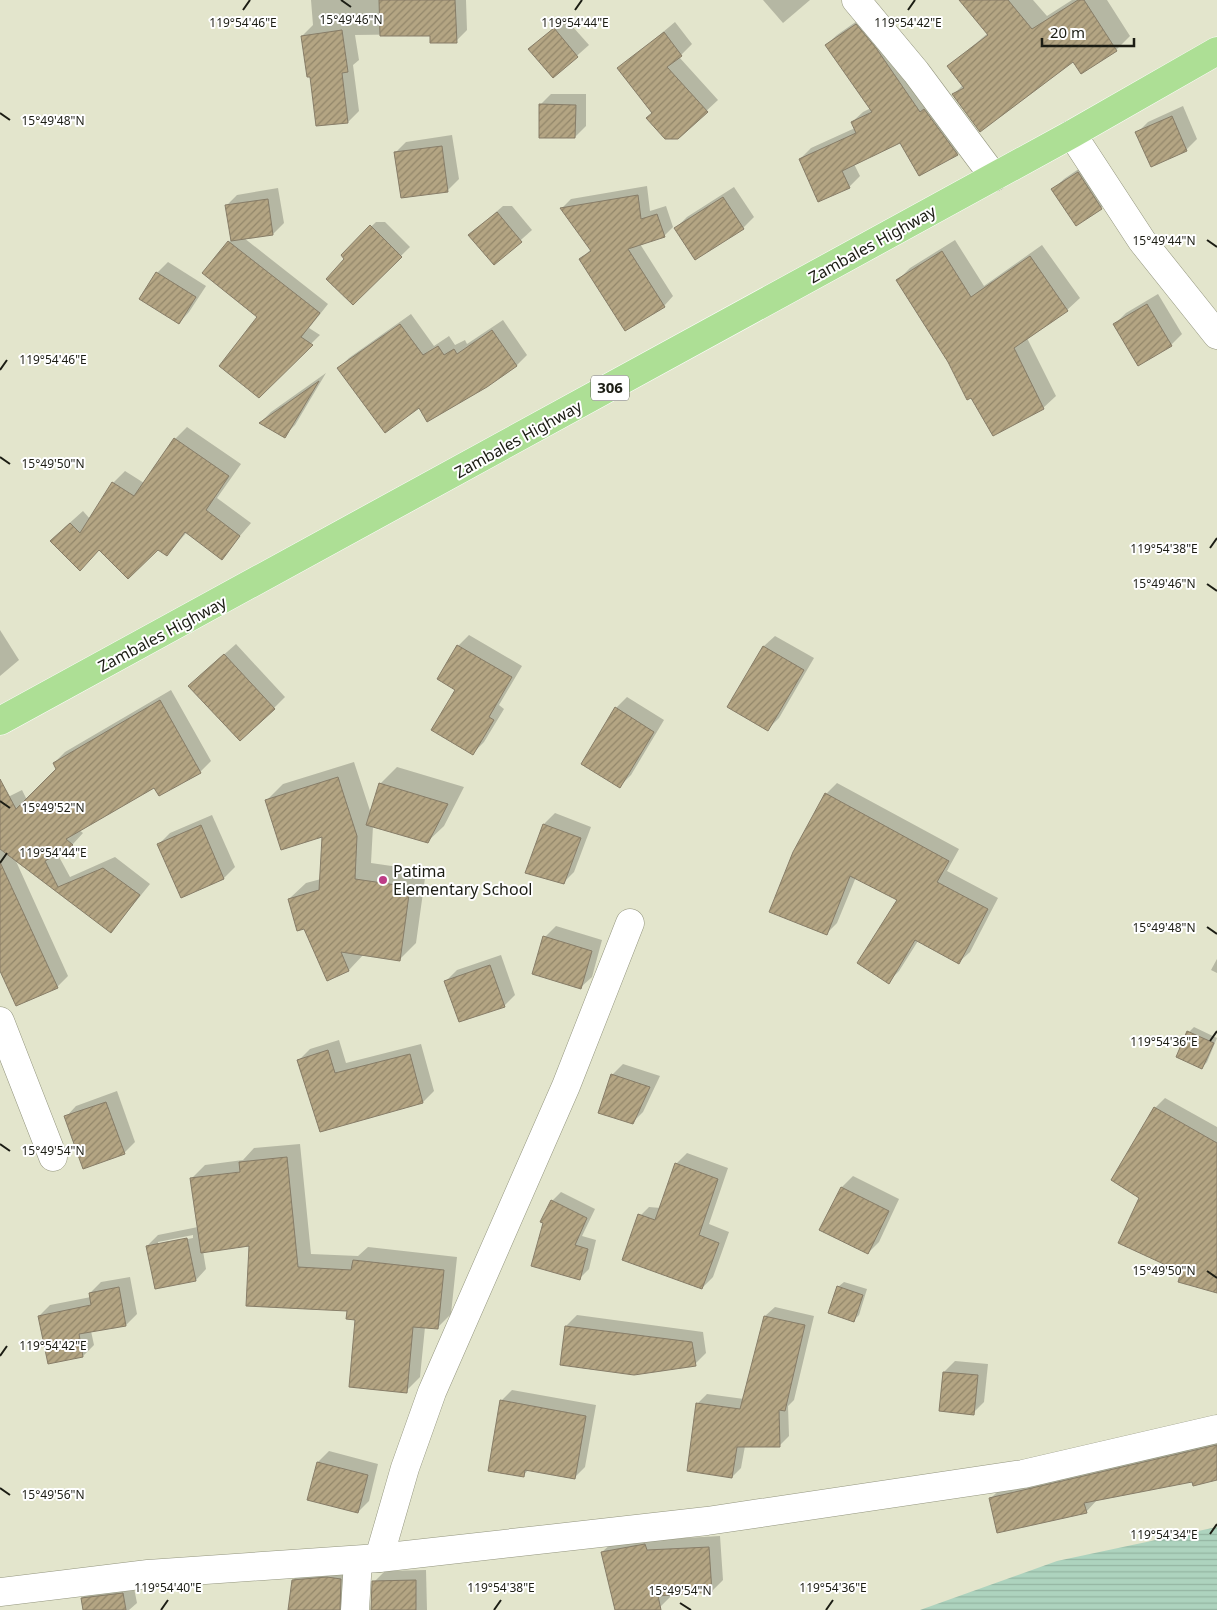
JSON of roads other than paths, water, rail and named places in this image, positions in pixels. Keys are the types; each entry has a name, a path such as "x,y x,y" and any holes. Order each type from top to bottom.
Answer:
{"main road":[{"name":"Zambales Highway","path":"0,722 1072,134 1217,51"}],"street":[{"path":"856,0 926,85 994,177"},
{"path":"1072,134 1142,241 1217,335"},
{"path":"355,1610 369,1559 405,1468 432,1392 566,1086 630,923"},
{"path":"0,1021 53,1156"},
{"path":"0,1592 148,1574 369,1559 707,1521 1024,1474 1217,1429"}],"place":[{"name":"Patima Elementary School","path":"383,880"}]}
